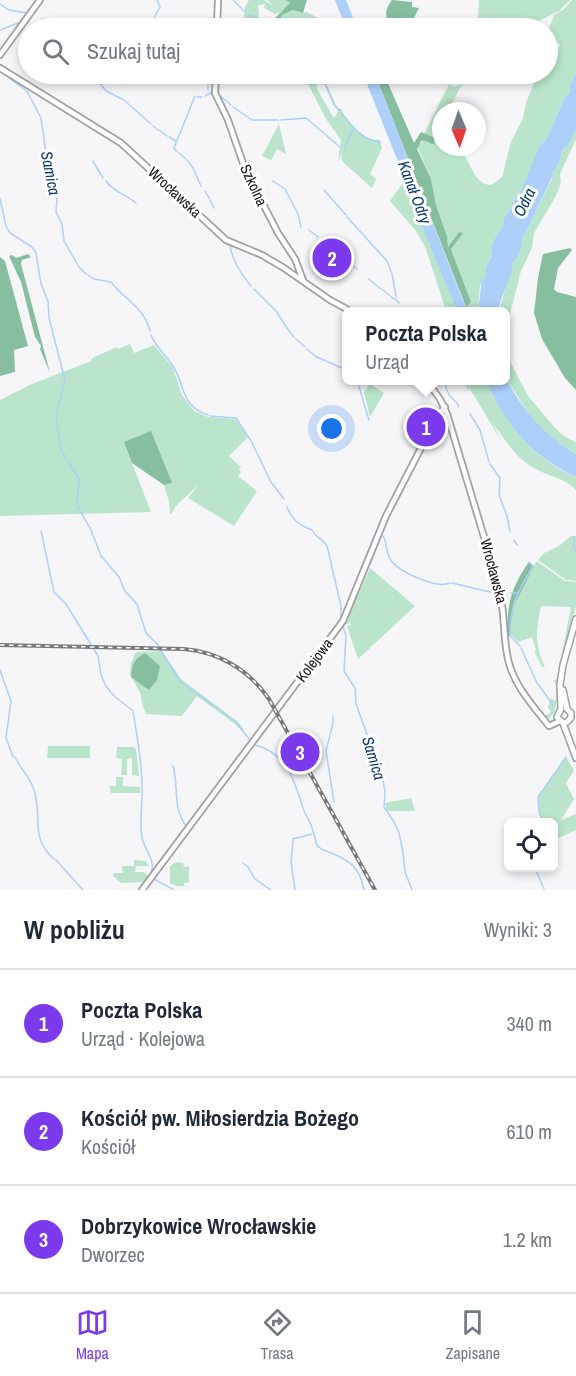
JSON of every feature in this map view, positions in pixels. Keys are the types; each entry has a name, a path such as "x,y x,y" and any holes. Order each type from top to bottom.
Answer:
{"main road":[{"path":"576,619 566,651 562,676 564,710 562,720 576,758"},
{"path":"562,720 571,715 564,710"},
{"path":"562,720 576,750"}],"street":[{"path":"27,18 40,0"},
{"path":"217,18 218,0"},
{"path":"0,55 18,30"},
{"name":"Wrocławska","path":"0,68 18,79"},
{"name":"Wrocławska","path":"26,84 121,143 226,240 299,274"},
{"name":"Szkolna","path":"215,84 215,93 228,120 245,169 278,233 295,259 299,274 303,280 343,307"},
{"name":"Wrocławska","path":"429,385 445,407 501,595 510,667 528,699 548,725 562,720"},
{"name":"Kolejowa","path":"142,890 343,621 391,506 438,415 445,407"}],"green space":[{"path":"249,0 264,0 275,7 267,0 285,0 290,3 277,17 279,12 275,14 264,8 265,4 258,5 259,18 244,18"},
{"path":"285,0 307,0 303,13 293,10 281,18 274,18 290,3"},
{"path":"392,0 412,2 412,7 419,8 414,18 386,18"},
{"path":"479,0 570,0 559,11 545,18 478,18"},
{"path":"572,0 576,0 576,74 569,87 570,93 565,96 547,138 540,145 521,191 515,197 513,206 504,218 503,226 491,250 492,256 486,267 486,276 480,283 478,307 466,307 471,302 451,249 459,232 448,248 447,236 436,205 431,179 417,146 423,140 432,142 432,156 465,156 482,183 493,184 502,177 511,142 523,118 534,84 558,84 558,48 560,45 558,43 558,18 553,18"},
{"path":"293,10 307,12 318,18 281,18"},
{"path":"308,84 318,84 316,87 334,118 338,112 324,84 327,84 336,105 342,109 354,126 368,138 380,140 382,148 370,174 376,179 372,188 343,162 342,152 338,163 341,140 326,119"},
{"path":"379,84 388,84 414,143 421,132 432,136 432,143 421,141 417,149 431,179 448,247 459,232 463,233 451,249 471,302 466,307"},
{"path":"449,84 455,87 462,84 453,102 440,102"},
{"path":"432,118 432,136 424,134"},
{"path":"279,124 286,154 277,149 271,160 262,156"},
{"path":"576,129 576,139 560,174 561,182 557,194 534,233 532,248 521,271 510,314 510,307 500,307 512,263 522,236 552,179 552,173 558,165 563,149 570,143"},
{"path":"404,178 455,307 445,307 426,249 416,231 390,201 402,184 401,179"},
{"path":"570,248 572,250 558,268 554,289 576,297 576,390 565,378 542,339 534,313 543,254"},
{"path":"28,254 31,257 22,260 21,264 50,373 40,349 41,346 35,337 21,282 9,256 16,258"},
{"path":"0,257 5,261 28,346 14,350 15,372 0,376"},
{"path":"130,344 134,353 154,345 173,368 182,395 194,411 208,417 235,419 247,435 248,437 229,456 241,467 238,476 257,491 234,526 188,498 198,485 170,514 164,485 171,483 124,442 151,512 0,516 0,400 32,384 91,361 92,358 117,347 118,349"},
{"path":"510,361 528,396 555,428 565,437 576,442 576,454 549,436 534,422 510,384"},
{"path":"372,385 384,393 370,417 364,392"},
{"path":"466,385 472,389 468,385 487,385 502,412 521,438 544,459 576,477 576,490 566,482 527,464 511,448 492,422 502,442"},
{"path":"151,431 172,483 164,485 132,463 124,442"},
{"path":"571,536 576,536 576,581 566,580 538,560 544,553 559,546"},
{"path":"529,562 534,566 517,600 514,601 510,636 508,637 511,597"},
{"path":"536,562 565,581 576,582 576,607 560,665 558,698 554,713 547,720 544,717 551,712 548,707 551,698 556,700 556,685 553,681 557,679 571,607 541,606 537,637 545,667 542,667 534,651 536,650 532,637 518,642 510,636 514,601 517,600"},
{"path":"370,568 415,606 358,659 347,626 351,625 346,624 346,621"},
{"path":"576,614 563,659 560,704 558,698 563,658"},
{"path":"162,651 181,679 244,729 242,731 197,696 182,716 146,714 141,694 130,675 131,663 136,652"},
{"path":"145,653 160,666 157,680 149,690 131,677 134,662"},
{"path":"48,746 90,746 90,758 47,758"},
{"path":"117,747 136,749 139,776 132,775 132,758 127,759 127,775 121,775 122,759 116,758"},
{"path":"566,757 574,770 566,783 574,799 561,820 576,814 576,830 558,838 558,818 541,818 538,797"},
{"path":"116,777 123,777 123,786 140,787 140,793 111,793 109,786 116,786"},
{"path":"411,798 415,811 387,811 385,803"},
{"path":"134,860 146,861 149,866 136,866 135,872 144,872 149,877 145,882 121,883 113,876 114,873 123,873 122,866 134,866"},
{"path":"176,862 183,863 184,867 189,866 189,882 184,883 184,886 170,883 170,866"}],"water":[{"path":"335,0 346,0 353,18 342,18"},
{"name":"Odra","path":"576,74 576,129 570,143 563,149 558,165 522,236 520,251 512,263 500,307 478,307 480,283 486,276 486,267 492,256 494,240 503,226 504,218 513,206 515,197 521,191 540,145 547,138 565,96 570,93 569,87"},
{"name":"Kanał Odry","path":"367,84 379,84 465,307 455,307"},
{"path":"487,385 510,385 535,421 554,439 576,454 576,477 559,468 532,448 521,438"}],"waterway":[{"path":"154,18 160,7 157,0"},
{"path":"233,0 244,11"},
{"path":"0,4 9,10 27,13"},
{"path":"249,15 257,18"},
{"path":"0,30 18,23"},
{"name":"Samica","path":"9,78 27,91 41,118 48,166 57,199 56,212 62,224 64,241 79,267 86,274"},
{"path":"101,84 106,91 124,100 151,124"},
{"path":"208,84 208,90"},
{"path":"325,84 334,105 340,111"},
{"path":"205,96 210,93 214,94"},
{"path":"219,95 231,105"},
{"path":"177,152 174,148 195,96"},
{"path":"197,97 202,97"},
{"path":"233,107 252,120 278,120"},
{"path":"341,113 363,135 380,142"},
{"path":"281,120 306,118 340,147"},
{"path":"153,126 158,130"},
{"path":"345,150 348,138 354,129"},
{"path":"159,130 167,136"},
{"path":"169,137 176,141"},
{"path":"179,153 186,159"},
{"path":"187,160 201,186"},
{"path":"93,161 103,178"},
{"path":"106,181 112,188 136,203"},
{"path":"273,181 285,189 298,214 301,227"},
{"path":"324,190 346,215"},
{"path":"205,191 209,198"},
{"path":"0,199 6,226 10,233 32,247 36,253 41,284 48,301 49,318 65,380 63,385"},
{"path":"210,200 214,208"},
{"path":"347,217 387,261 396,296"},
{"path":"309,230 318,237"},
{"path":"227,243 230,244 232,255 251,286"},
{"path":"339,254 345,259"},
{"path":"346,260 357,269"},
{"name":"Samica","path":"88,275 94,279 111,282 139,310 150,331"},
{"path":"369,279 376,285"},
{"path":"377,286 381,289"},
{"path":"254,289 276,311 294,337"},
{"path":"383,290 394,299"},
{"path":"396,298 399,303"},
{"name":"Samica","path":"151,335 177,373 188,401 199,411 208,415"},
{"path":"296,339 305,347"},
{"path":"307,349 315,356 342,368"},
{"path":"358,385 369,420"},
{"path":"445,385 449,395 456,402"},
{"path":"56,414 63,387"},
{"path":"457,403 459,407"},
{"path":"470,414 480,430 489,462"},
{"path":"56,416 60,447 66,458"},
{"name":"Samica","path":"210,416 236,418 251,441 271,482 284,499"},
{"path":"68,461 80,481 77,504"},
{"path":"490,464 500,478 499,495 510,532"},
{"path":"78,507 91,530 101,556 137,604 146,633 160,647"},
{"name":"Samica","path":"287,507 296,522 312,530 327,546 341,606 341,620"},
{"path":"41,531 54,592 66,604 98,656 101,675 106,686 113,695 133,711 141,767 141,832 152,864 151,873"},
{"path":"383,536 390,559 401,569 436,584 450,583"},
{"path":"574,537 576,552"},
{"path":"514,540 517,545"},
{"path":"520,646 510,636 510,626 515,600 532,568 528,562"},
{"path":"452,583 498,594"},
{"path":"503,594 508,593"},
{"path":"511,593 516,593"},
{"name":"Samica","path":"343,626 346,636 344,671 355,688 356,704 382,776 385,791 384,807 399,833 405,872 412,890"},
{"path":"521,648 537,683"},
{"path":"160,650 181,682 235,721 250,740"},
{"path":"0,670 11,701 6,738 13,757"},
{"path":"538,684 553,705"},
{"path":"333,716 326,751 334,802"},
{"path":"255,745 266,749 283,762 293,780 317,845 353,865 360,875 364,890"},
{"path":"15,757 33,786 39,835 46,851 54,859"},
{"path":"541,818 538,797 566,757"},
{"path":"173,766 177,804 186,826"},
{"path":"295,890 291,862 293,839 312,834"},
{"path":"56,860 83,890"},
{"path":"243,863 255,879 271,890"},
{"path":"537,872 544,889"},
{"path":"154,879 174,890"}],"railway":[{"path":"0,645 184,649 221,658 243,671 269,699 375,890"}],"place":[{"name":"Kościół pw. Miłosierdzia Bożego","path":"332,258"},
{"name":"Poczta Polska","path":"426,427"},
{"name":"Dobrzykowice Wrocławskie","path":"300,752"}]}
